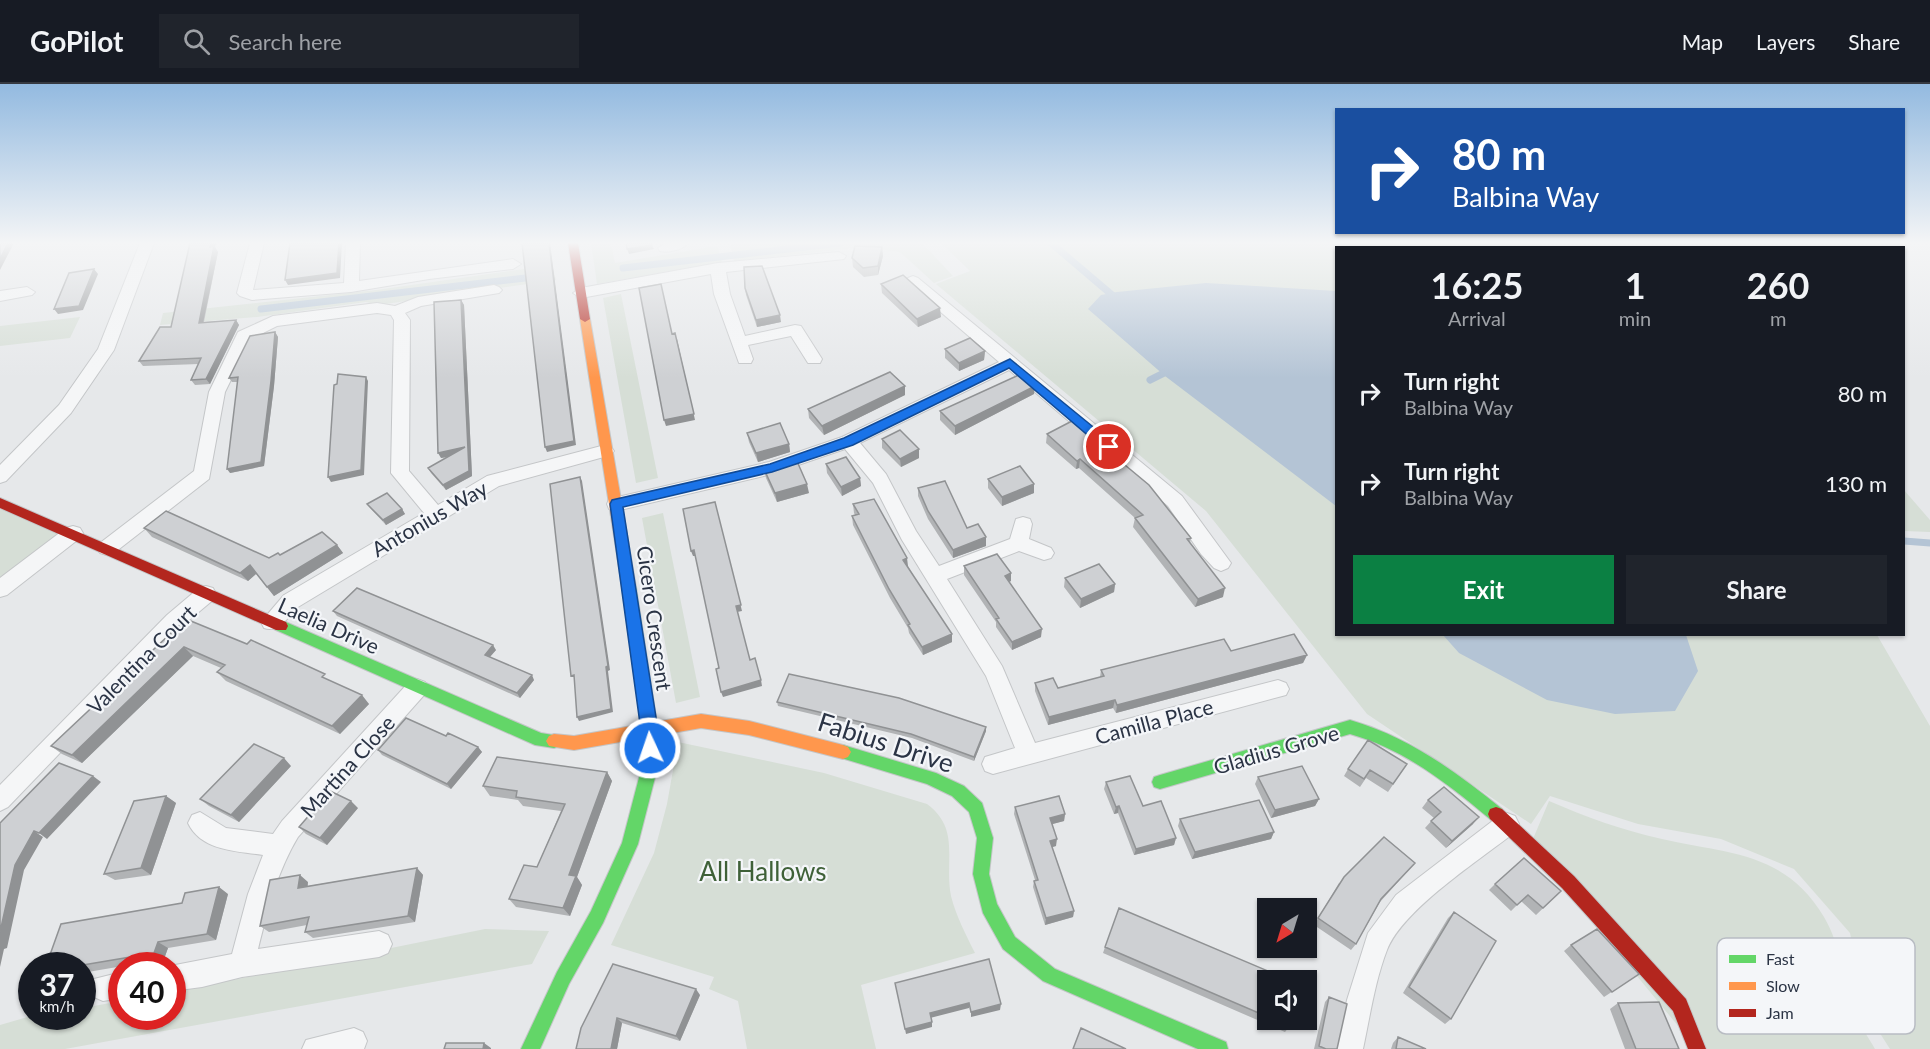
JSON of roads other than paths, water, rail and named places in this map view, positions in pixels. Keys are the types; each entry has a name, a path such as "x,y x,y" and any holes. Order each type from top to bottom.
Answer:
{"street":[{"path":"0,476 65,409 106,350 130,288"},
{"path":"246,288 245,293 252,295 329,288"},
{"name":"Cicero Crescent","path":"530,1049 562,978 597,917 630,844 650,766 650,730 580,288"},
{"path":"581,293 608,288"},
{"path":"721,288 745,359"},
{"path":"921,288 1175,501 1208,549 1221,563"},
{"path":"107,548 202,474 218,393 244,336 273,321 377,308 396,310 417,302 494,290"},
{"path":"0,296 27,292"},
{"path":"396,310 402,320 400,473 435,513"},
{"path":"740,342 795,330 814,359"},
{"path":"616,504 772,468 848,441 1010,363"},
{"path":"848,441 880,479 909,535 995,672 1029,754"},
{"name":"Antonius Way","path":"271,622 291,601 435,513 493,481 605,451"},
{"name":"Laelia Drive","path":"0,503 73,533 417,688 540,740 574,743 650,730"},
{"path":"0,589 73,533"},
{"path":"934,576 1021,533 1044,553"},
{"name":"Valentina Court","path":"0,800 174,621 206,594"},
{"name":"Martina Close","path":"242,964 266,876 278,846 290,829 417,688"},
{"name":"Camilla Place","path":"993,764 1278,689"},
{"name":"Fabius Drive","path":"650,730 700,721 749,728 824,746 919,775 958,791 976,808 985,838 981,874 989,908 1009,943 1049,975 1219,1049"},
{"name":"Gladius Grove","path":"1160,782 1350,727 1373,732 1451,776 1507,824 1568,882 1680,1005 1697,1049"},
{"path":"200,822 221,838 278,846"},
{"path":"1350,1049 1360,1000 1377,942 1405,903 1507,824"},
{"path":"186,975 242,964 379,944"},
{"path":"315,1049 354,1041"}],"water":[{"path":"1156,288 1288,288 1335,291 1335,505 1165,376 1088,309 1101,295"},
{"path":"1444,636 1686,636 1698,671 1675,711 1615,714 1547,700 1459,653"}],"waterway":[{"path":"261,309 440,288"},
{"path":"1104,288 1118,300"},
{"path":"1150,380 1170,370"},
{"path":"1905,541 1930,543"}],"park label":[{"name":"All Hallows","path":"763,871"}]}
